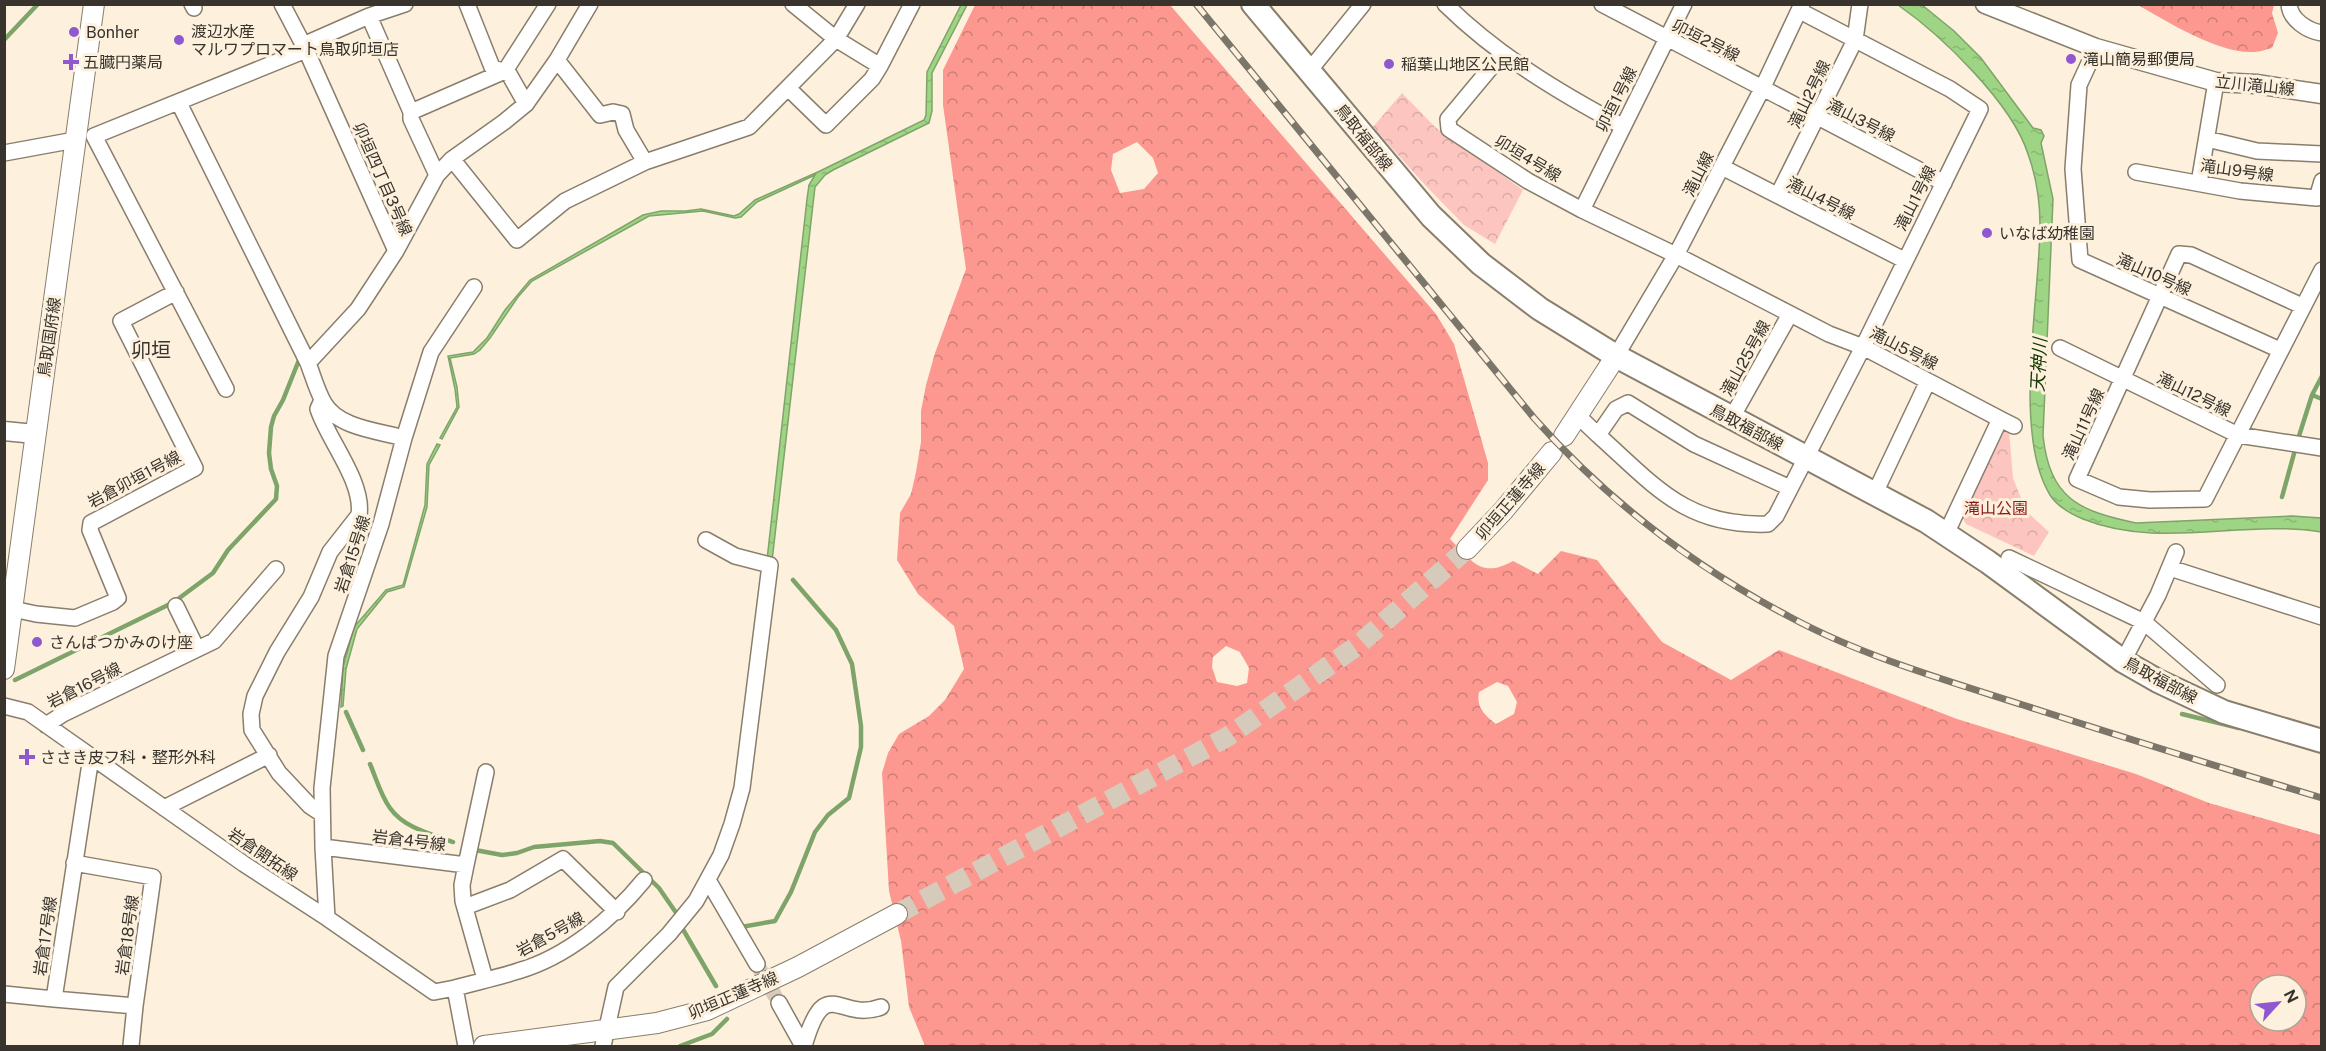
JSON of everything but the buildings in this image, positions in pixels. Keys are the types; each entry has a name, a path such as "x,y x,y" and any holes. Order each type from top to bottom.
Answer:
{"main road":[{"name":"鳥取国府線","path":"4,669 94,4"},
{"name":"鳥取福部線","path":"1253,4 1413,197 1457,242 1518,294 1616,356 1731,419 1875,493 1946,534 2124,661 2158,681 2224,712 2322,741"},
{"path":"1564,436 1616,356"},
{"name":"卯垣正蓮寺線","path":"1467,549 1503,511 1552,452"},
{"name":"卯垣正蓮寺線","path":"484,1047 605,1039 706,1010 798,967 897,914"}],"street":[{"name":"卯垣四丁目3号線","path":"282,4 305,47 396,251"},
{"path":"226,389 94,136 179,103 389,7 405,4"},
{"path":"467,4 492,67 505,71 526,104"},
{"path":"411,112 505,71 548,4"},
{"name":"卯垣四丁目3号線","path":"396,251 437,174 452,159 504,123 526,104 546,79 591,4"},
{"path":"793,4 836,39 880,66"},
{"path":"452,159 517,240 565,201 645,162 749,127 836,39 857,4"},
{"path":"788,88 826,125 872,79 912,4"},
{"path":"1309,71 1363,4"},
{"path":"1445,4 1465,24 1503,54 1555,88 1622,126"},
{"name":"卯垣2号線","path":"1602,4 1762,89"},
{"name":"卯垣1号線","path":"1582,210 1684,4"},
{"name":"滝山2号線","path":"1778,195 1855,40 1860,4"},
{"name":"立川滝山線","path":"1985,4 2096,48 2216,82 2256,84 2322,94"},
{"path":"2289,4 2296,20 2311,31 2322,33"},
{"name":"滝山1号線","path":"1598,435 1672,500 1689,510 1729,522 1768,524 1776,516 1863,347 1980,109 1950,89 1855,40 1801,8"},
{"name":"滝山線","path":"1616,356 1676,255 1801,8"},
{"path":"369,16 411,112 411,119 437,174"},
{"name":"滝山10号線","path":"2096,48 2079,85 2073,169 2080,260 2280,350"},
{"name":"卯垣4号線","path":"1503,54 1448,119 1449,129 1528,181 1676,255"},
{"path":"557,60 600,115 613,112 622,114 626,130 645,162"},
{"path":"2199,183 2216,82"},
{"name":"滝山3号線","path":"1762,89 1944,183"},
{"path":"179,103 308,363 322,400 335,417 404,438"},
{"name":"滝山9号線","path":"2207,139 2257,151 2322,154"},
{"path":"4,153 75,140"},
{"name":"滝山4号線","path":"1722,166 1904,261"},
{"name":"滝山9号線","path":"2136,172 2240,191 2319,199 2322,181"},
{"path":"308,363 358,309 396,251"},
{"name":"滝山11号線","path":"2302,306 2191,255 2180,254 2075,482 2119,497 2150,500 2205,499 2322,270"},
{"name":"滝山5号線","path":"1676,255 1829,334 1863,347 2007,422 1946,534"},
{"name":"岩倉15号線","path":"323,847 322,788 336,656 381,524 404,438 431,352 474,287"},
{"name":"岩倉卯垣1号線","path":"13,609 75,618 113,602 117,598 90,530 91,523 195,468 121,321 176,292"},
{"name":"滝山25号線","path":"1731,419 1790,314"},
{"name":"滝山12号線","path":"2060,348 2123,381 2238,435 2322,448"},
{"path":"1875,493 1928,381"},
{"path":"322,400 318,409 357,493 359,515 330,552 311,597 277,652 255,696 251,714 252,730 279,773 310,806 322,814"},
{"path":"1578,416 1598,435 1616,410 1628,403 1694,444 1790,488"},
{"path":"4,431 35,434"},
{"path":"359,515 381,524"},
{"path":"605,1039 616,987 684,917 708,880 721,855 742,788 770,565 735,556 706,540"},
{"path":"2124,661 2176,552"},
{"path":"2009,558 2144,622 2217,685"},
{"name":"岩倉16号線","path":"46,725 63,714 214,641 276,568"},
{"path":"2170,568 2322,617"},
{"path":"176,606 197,649"},
{"name":"岩倉開拓線","path":"4,706 28,712 244,864 434,992 455,988"},
{"path":"164,808 269,755"},
{"name":"岩倉17号線","path":"91,757 54,999 135,1006"},
{"name":"岩倉4号線","path":"323,847 466,865 486,772"},
{"path":"323,847 327,918"},
{"path":"465,907 510,891 563,859 617,912"},
{"name":"岩倉18号線","path":"74,863 153,877 135,1006"},
{"path":"466,865 462,885 465,907 485,979"},
{"name":"岩倉5号線","path":"455,988 520,971 559,953 617,912 644,880"},
{"path":"708,880 757,964"},
{"path":"455,988 466,1047"},
{"path":"4,994 54,999"},
{"path":"778,1003 803,1047"},
{"path":"803,1047 820,1008 828,1004 837,1004 862,1011 881,1007"},
{"path":"131,1047 135,1006"}],"green space":[{"path":"975,5 1170,5 1436,314 1454,344 1488,463 1488,480 1450,539 1471,560 1485,568 1502,566 1513,561 1538,574 1561,551 1597,560 1662,642 1731,680 1779,650 1957,719 2136,774 2209,803 2321,835 2321,1046 925,1046 909,1007 901,941 889,891 882,773 888,753 899,734 929,716 945,700 964,669 954,626 918,594 897,560 900,513 911,494 916,472 921,442 921,411 926,385 935,353 966,269 943,105 943,70","holes":["1137,142 1153,158 1158,173 1144,189 1120,193 1111,170 1113,154","1226,646 1240,652 1249,668 1247,683 1237,686 1217,682 1212,667 1213,657","1497,682 1508,686 1517,702 1514,714 1496,724 1482,710 1478,697 1479,692"]},
{"path":"2138,5 2274,5 2272,13 2278,33 2272,48 2256,52 2225,48 2194,36"},
{"path":"1402,93 1435,127 1523,190 1495,244 1464,225 1373,127"},
{"name":"滝山公園","path":"2003,426 2009,430 2013,478 2026,511 2049,532 2034,556 1966,524 1962,517"}],"water":[{"path":"961,5 967,5 932,73 932,111 929,123 833,170 825,175 815,187 772,561 767,560 807,199 809,185 815,175 757,202 741,217 735,218 703,211 649,216 532,281 480,350 474,354 450,358 459,407 442,439 440,438 457,407 448,356 473,352 487,338 505,310 530,280 643,215 661,211 701,209 734,216 755,200 924,120 927,72"},
{"name":"天神川","path":"1898,5 1922,5 1954,31 1981,58 2033,128 2041,130 2044,136 2041,143 2053,199 2043,436 2052,474 2060,488 2083,507 2136,523 2292,516 2321,518 2321,532 2261,529 2142,532 2112,528 2083,519 2056,503 2039,469 2032,437 2031,364 2040,225 2037,189 2031,162 2020,134 1991,92 1954,52"},
{"path":"437,444 440,445 429,465 427,507 404,587 387,592 357,629 346,669 343,706 341,707 343,667 354,627 386,590 403,585 425,505 427,464"}],"waterway":[{"path":"4,40 38,4"},
{"path":"178,599 213,573 228,550 276,499 277,486 271,469 269,453 271,427 299,360"},
{"path":"2299,436 2312,395 2322,376"},
{"path":"2312,395 2322,399"},
{"path":"2282,497 2295,450"},
{"path":"741,927 775,921 791,892 815,832 828,815 849,798 861,747 861,726 852,664 836,630 793,580"},
{"path":"15,680 170,604"},
{"path":"346,712 363,750"},
{"path":"2182,714 2239,728"},
{"path":"370,764 384,798 396,815 418,830 453,842"},
{"path":"475,850 502,855 534,847 600,841 613,843 659,888 679,917"},
{"path":"681,926 716,986"},
{"path":"680,1046 712,1034 727,1019"}],"tunnel":[{"path":"897,914 1227,737 1357,646 1467,549"},
{"path":"757,964 779,1003"}],"railway":[{"path":"1196,4 1534,418 1591,477 1621,504 1685,553 1754,597 1846,644 1934,676 2060,717 2322,798"}],"place":[{"name":"Bonher","path":"74,32"},
{"name":"渡辺水産 マルワプロマート鳥取卯垣店","path":"179,40"},
{"name":"滝山簡易郵便局","path":"2071,59"},
{"name":"五臓円薬局","path":"71,62"},
{"name":"稲葉山地区公民館","path":"1389,64"},
{"name":"いなば幼稚園","path":"1987,233"},
{"name":"さんぱつかみのけ座","path":"37,642"},
{"name":"ささき皮フ科・整形外科","path":"27,757"}],"district":[{"name":"卯垣","path":"151,350"}]}
